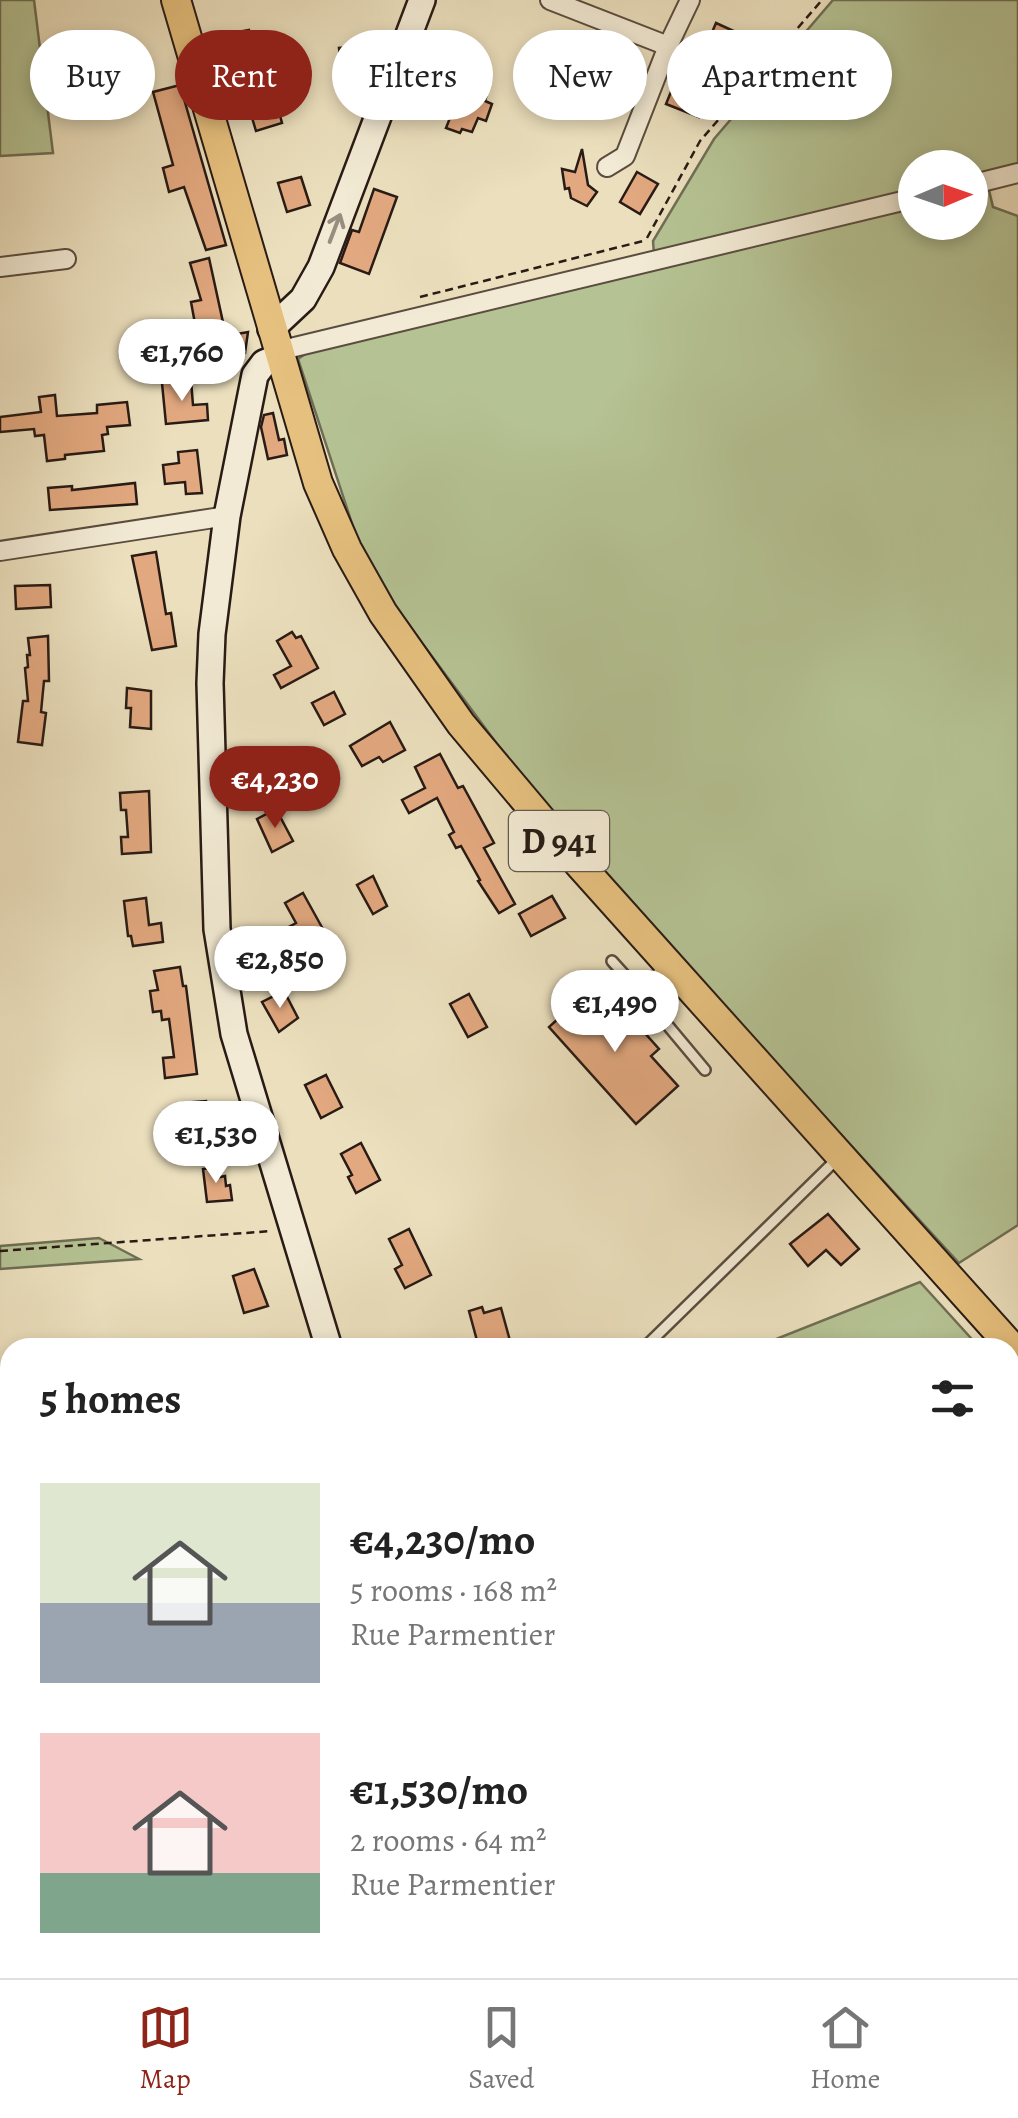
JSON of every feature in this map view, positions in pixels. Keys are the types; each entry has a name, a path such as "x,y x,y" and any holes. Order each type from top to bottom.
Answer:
{"main road":[{"name":"D 941","path":"176,0 318,483 347,549 383,613 461,724 578,863 1004,1338"}],"street":[{"path":"326,1338 234,1034 217,929 212,634 227,516 255,375 321,267 422,0"},
{"path":"550,0 666,52"},
{"path":"607,167 625,156 690,0"},
{"path":"988,181 1018,174"},
{"path":"276,346 898,202"},
{"path":"0,267 66,260"},
{"path":"0,551 227,516"}],"lane":[{"path":"612,960 705,1070"},
{"path":"639,992 668,964"},
{"path":"654,1338 840,1156"}],"path":[{"path":"796,30 822,0"},
{"path":"421,297 646,240 700,141 718,120"},
{"path":"0,1251 294,1230"}],"green space":[{"path":"0,0 34,0 38,30 30,30 30,120 49,120 53,153 0,156"},
{"path":"833,0 1018,0 1018,167 988,174 988,150 898,150 898,196 654,254 653,241 714,139 730,120 892,120 892,30 807,30"},
{"path":"988,186 993,207 1018,216 1018,1225 959,1263 558,826 396,608 363,557 298,359 308,352 898,208 898,240 988,240"},
{"path":"99,1238 139,1259 0,1269 0,1246"},
{"path":"920,1282 971,1338 779,1338"}],"building":[{"path":"716,23 731,30 713,30"},
{"path":"175,86 175,120 190,120 226,245 206,250 184,187 169,192 163,168 173,165 155,91"},
{"path":"253,120 281,120 282,123 256,131"},
{"path":"449,120 477,120 472,132 446,128"},
{"path":"582,149 588,185 597,192 587,206 571,198 569,188 565,189 562,169 575,172"},
{"path":"637,172 658,184 640,214 620,202"},
{"path":"301,177 310,205 287,212 278,183"},
{"path":"374,189 397,197 369,274 340,263 352,230 359,232"},
{"path":"209,258 226,336 248,332 245,353 216,359 209,327 196,329 191,302 201,300 190,263"},
{"path":"191,380 193,405 207,404 208,420 166,424 162,383"},
{"path":"55,395 57,416 97,413 97,405 127,402 130,425 107,427 108,434 102,435 104,451 47,461 44,435 35,436 34,429 0,432 0,417 41,412 39,397"},
{"path":"273,413 287,455 268,459 261,427 264,415"},
{"path":"197,450 202,493 186,494 185,482 165,484 163,465 179,463 178,452"},
{"path":"135,483 137,504 50,510 48,488 72,486 72,490"},
{"path":"156,552 166,614 171,613 176,646 152,650 132,556"},
{"path":"50,585 51,607 16,609 15,586"},
{"path":"292,632 296,638 301,636 318,668 281,688 274,675 291,666 277,641"},
{"path":"48,636 49,681 44,681 42,745 18,742 23,701 28,701 28,638"},
{"path":"127,688 151,691 151,729 130,727"},
{"path":"334,692 345,714 324,725 312,703"},
{"path":"390,722 405,750 383,762 379,757 362,766 350,746"},
{"path":"440,754 458,788 463,786 494,843 484,848 515,904 499,913 461,846 456,848 449,835 454,832 437,798 409,813 402,800 425,788 415,767"},
{"path":"149,791 151,852 122,854 121,837 128,837 120,793"},
{"path":"276,809 293,841 272,852 257,819"},
{"path":"373,876 387,906 373,914 357,885"},
{"path":"303,893 324,931 295,947 285,929 296,923 285,903"},
{"path":"552,896 565,918 531,936 519,914"},
{"path":"146,898 149,925 161,923 163,942 133,946 124,901"},
{"path":"180,967 197,1074 165,1078 163,1058 174,1057 169,1019 162,1020 161,1011 153,1012 150,991 158,990 154,971"},
{"path":"591,989 618,1019 626,1012 659,1049 651,1056 678,1086 636,1124 549,1027"},
{"path":"284,991 298,1018 279,1032 262,1002"},
{"path":"469,994 487,1027 468,1037 450,1004"},
{"path":"326,1075 342,1107 321,1118 305,1085"},
{"path":"206,1101 210,1138 182,1141 183,1103"},
{"path":"361,1143 380,1180 356,1193 341,1154"},
{"path":"219,1167 220,1177 225,1176 226,1186 230,1185 232,1200 207,1202 203,1169"},
{"path":"828,1214 859,1249 841,1265 826,1250 808,1266 790,1244"},
{"path":"409,1229 431,1275 405,1288 395,1269 402,1265 389,1239"},
{"path":"254,1269 268,1306 244,1313 233,1276"},
{"path":"482,1307 484,1313 501,1308 509,1338 476,1338 469,1311"}]}
